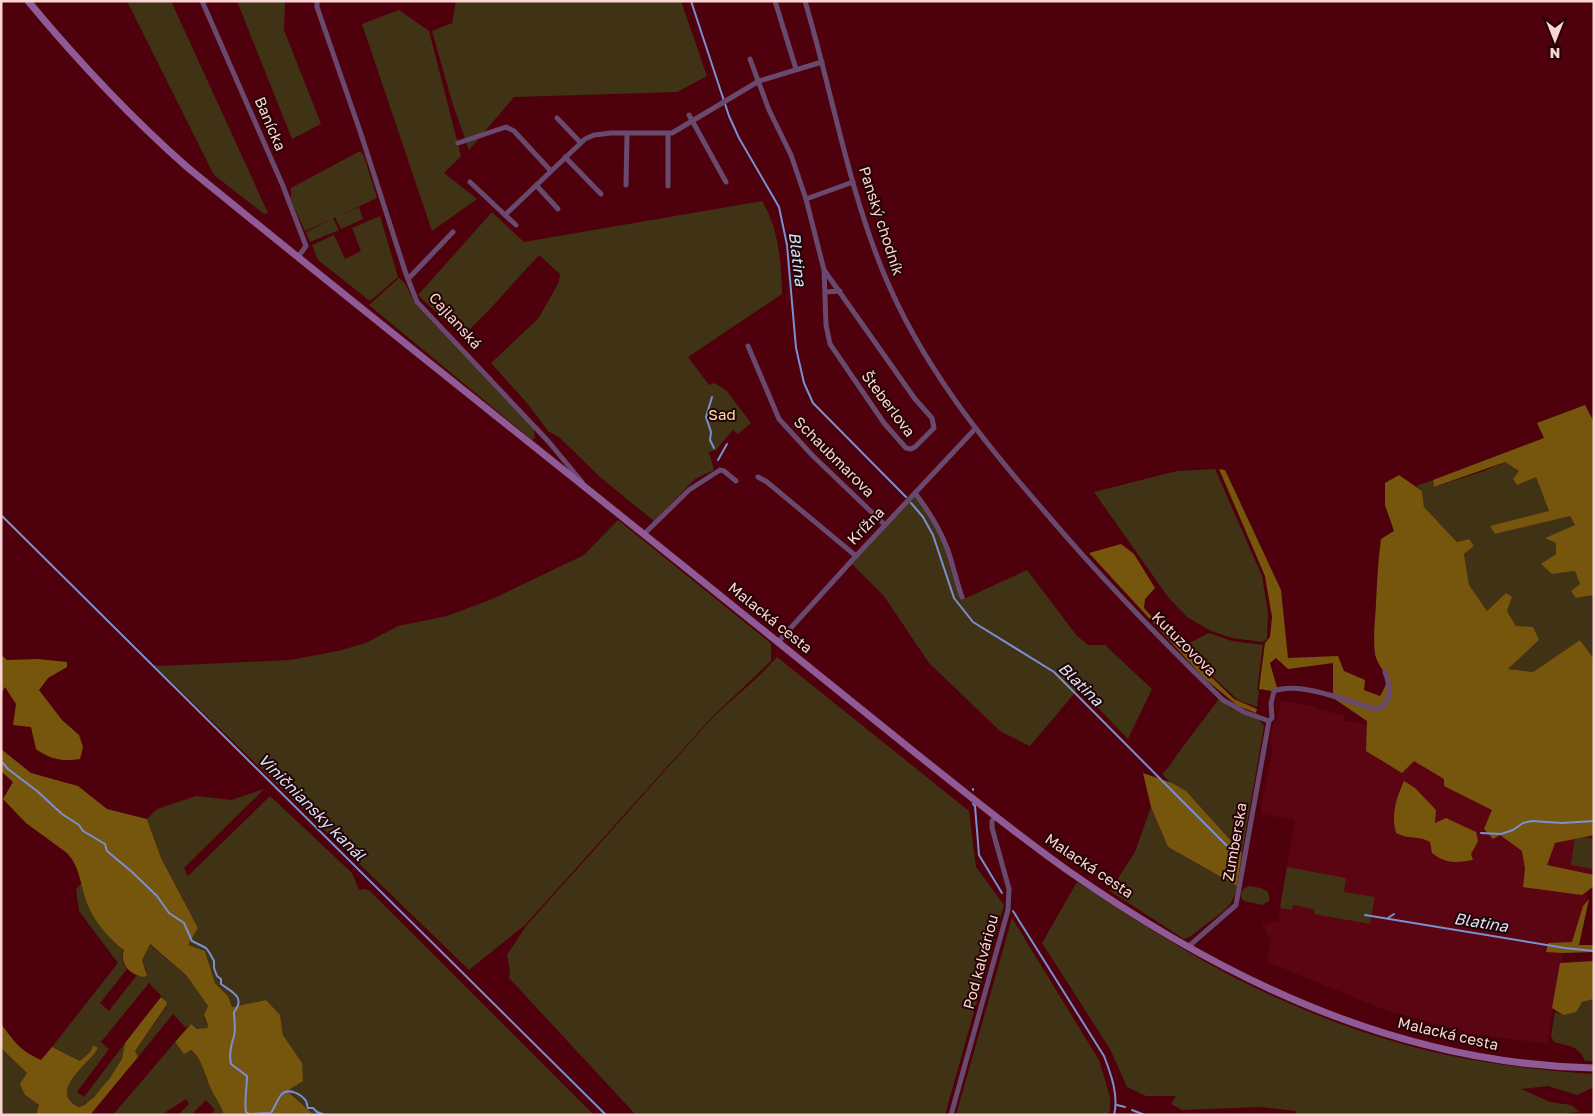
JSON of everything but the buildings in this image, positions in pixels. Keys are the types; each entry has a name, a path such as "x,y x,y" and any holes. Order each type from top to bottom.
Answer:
{"main road":[{"path":"28,1 84,66 145,129 194,173 644,534"},
{"name":"Malacká cesta","path":"644,534 969,795 1067,870 1124,907 1247,979 1303,1005 1343,1020 1440,1049 1536,1065 1594,1068"}],"street":[{"name":"Banícka","path":"202,1 272,160 306,246 298,257"},
{"name":"Cajlanská","path":"317,1 317,7 417,302 548,441 586,486"},
{"path":"775,1 796,69"},
{"name":"Panský chodník","path":"805,1 853,182 884,274 902,315 924,354 975,429"},
{"name":"Šteberlova","path":"750,59 769,110 791,155 806,199 824,270 828,335 834,351 884,422 906,448 911,449 934,428 932,418 915,399 824,270"},
{"path":"505,215 580,142 594,135 603,133 668,134 691,118 717,106 759,81 822,62"},
{"path":"557,118 580,142"},
{"path":"691,118 726,182"},
{"path":"458,143 506,127 514,131 551,171"},
{"path":"626,185 628,134"},
{"path":"668,134 668,186"},
{"path":"565,157 601,194"},
{"path":"470,182 516,225"},
{"path":"806,199 853,182"},
{"path":"536,185 558,209"},
{"path":"408,279 453,232"},
{"path":"826,292 840,291"},
{"name":"Schaubmarova","path":"748,346 779,419 812,455 885,525"},
{"name":"Krížna","path":"778,642 975,429"},
{"name":"Kutuzovova","path":"975,429 1066,536 1119,595 1183,661 1223,700 1244,712 1269,721"},
{"path":"540,450 548,441"},
{"path":"644,534 689,490 718,472 724,471 736,481"},
{"path":"758,477 767,482 856,556"},
{"path":"914,494 936,522 947,549 962,597"},
{"path":"1269,721 1272,718 1271,703 1274,691 1282,688 1294,688 1372,708 1381,708 1390,693 1390,685 1384,672"},
{"name":"Zumberska","path":"1189,946 1236,905 1269,721"},
{"name":"Pod kalváriou","path":"951,1115 1008,910 1008,889 992,828 992,822 996,816"}],"shaded area":[{"path":"1585,405 1594,422 1594,595 1576,598 1571,591 1580,584 1575,571 1552,574 1541,564 1556,554 1556,543 1545,538 1575,525 1570,516 1495,534 1490,526 1549,511 1536,477 1517,485 1513,479 1519,471 1505,462 1434,487 1433,480 1544,438 1537,423"},
{"path":"1219,469 1225,470 1281,590 1288,658 1338,656 1344,671 1365,680 1364,690 1380,696 1386,682 1386,677 1377,660 1374,648 1378,563 1381,539 1394,531 1385,505 1385,483 1399,475 1422,491 1424,507 1457,542 1469,539 1474,546 1464,554 1469,585 1487,611 1506,593 1512,597 1507,611 1516,626 1533,627 1539,640 1508,669 1533,672 1580,640 1594,659 1594,835 1555,843 1547,865 1594,875 1594,886 1582,895 1523,887 1525,869 1522,851 1500,835 1493,839 1484,829 1492,810 1444,786 1444,779 1414,761 1402,773 1366,751 1367,721 1333,698 1333,663 1288,669 1276,658 1270,663 1277,688 1272,691 1259,689 1265,643 1270,637 1272,617 1265,576"},
{"path":"1121,544 1134,554 1155,588 1145,599 1144,608 1171,638 1234,699 1257,709 1256,713 1238,706 1204,678 1089,553"},
{"path":"1,655 7,660 38,659 67,662 67,667 48,678 39,690 62,720 79,735 83,747 80,759 62,760 46,755 36,749 31,727 13,725 16,704 5,687 1,694"},
{"path":"1281,701 1317,707 1319,710 1345,715 1344,721 1365,724 1399,750 1594,820 1594,884 1590,884 1574,950 1565,948 1563,953 1547,1044 1468,1033 1388,1011 1267,962 1271,936 1266,935 1267,930 1262,929 1263,924 1269,925 1270,922 1278,923 1295,820 1260,814 1273,747 1270,741 1273,724 1278,719"},
{"path":"1,749 31,773 78,786 107,809 147,819 161,858 198,928 188,945 205,951 215,983 228,996 232,1007 266,1000 280,1015 283,1035 302,1063 303,1081 287,1091 314,1115 224,1115 198,1057 191,1050 184,1054 175,1042 191,1024 197,1029 207,1028 208,1025 204,1015 208,1006 186,975 150,944 142,960 147,975 144,977 139,976 127,968 123,960 124,950 112,940 92,914 75,864 71,858 26,823 3,799 13,782 1,771"},
{"path":"1143,773 1172,783 1186,791 1242,853 1237,886 1168,847 1151,807"},
{"path":"1404,781 1415,788 1436,810 1435,823 1446,818 1476,832 1478,841 1471,854 1473,860 1447,861 1432,853 1430,842 1396,833 1395,807"},
{"path":"1589,899 1579,945 1594,945 1594,952 1546,952 1548,943 1572,942 1583,906"},
{"path":"1594,961 1594,999 1582,1002 1576,1012 1563,1015 1552,1008 1560,963"},
{"path":"161,997 167,1002 166,1006 135,1051 138,1057 90,1115 36,1115 39,1105 25,1095 20,1084 27,1073 1,1048 1,1024 22,1049 41,1060 52,1047 80,1061 90,1052 93,1046 97,1047 97,1050 79,1070 68,1087 67,1094 70,1101 79,1107 94,1097 110,1078 122,1059 125,1043"}],"green space":[{"path":"127,1 171,1 268,213 264,214 214,175"},
{"path":"237,1 285,1 284,30 321,124 292,139"},
{"path":"456,1 681,1 707,76 677,92 514,97 469,150 453,105 432,31 452,23"},
{"path":"399,10 429,31 461,156 444,173 477,199 432,231 362,24"},
{"path":"360,151 364,156 377,198 338,216 359,207 363,219 341,229 335,217 333,218 339,230 310,242 306,232 332,219 305,231 291,200 291,188"},
{"name":"Sad","path":"762,201 776,234 780,258 782,294 688,357 709,385 714,383 726,390 751,423 738,434 733,430 716,450 709,452 714,470 695,479 654,521 600,477 560,438 548,431 527,403 491,363 538,319 559,282 560,274 539,255 462,337 418,295 492,212 524,242"},
{"path":"380,216 398,277 370,301 318,260 312,245 334,235 345,259 361,251 352,228"},
{"path":"399,278 405,283 415,304 534,429 535,438 532,440 369,305"},
{"path":"1505,462 1519,471 1536,477 1550,511 1491,526 1495,534 1570,515 1575,525 1546,538 1556,543 1552,574 1575,571 1580,584 1576,598 1594,595 1594,659 1580,640 1533,672 1508,669 1539,640 1533,628 1516,626 1507,611 1512,597 1487,611 1469,586 1464,554 1474,546 1469,539 1457,542 1424,507 1422,491 1416,486 1433,480 1434,487"},
{"path":"1215,469 1262,576 1268,613 1267,639 1263,642 1232,638 1211,631 1187,617 1168,597 1094,492 1177,471"},
{"path":"914,493 936,523 962,597 966,598 1027,570 1077,636 1088,645 1105,645 1152,689 1128,739 1079,688 1030,746 1000,731 929,663 884,596 849,561"},
{"path":"618,520 768,641 771,644 771,661 711,718 525,925 469,970 154,665 290,660 338,651 366,643 398,626 447,616 490,600 584,555"},
{"path":"1209,633 1232,641 1263,645 1257,690 1259,690 1257,707 1238,700 1181,647"},
{"path":"777,657 969,811 976,867 1004,905 945,1115 636,1115 509,978 510,971 507,955 526,926 712,718"},
{"path":"1219,699 1230,708 1259,720 1264,726 1242,853 1186,791 1172,784 1162,774"},
{"path":"264,789 184,868 188,876 270,796 352,873 359,890 365,889 370,891 594,1115 314,1115 286,1091 302,1063 283,1035 280,1015 266,1000 232,1007 228,996 215,983 205,951 187,945 198,928 161,858 147,819 157,809 196,796 231,800"},
{"path":"1151,807 1168,847 1237,886 1233,900 1225,910 1184,939 1110,891 1135,852"},
{"path":"1575,836 1594,839 1594,869 1571,865"},
{"path":"1287,867 1346,878 1344,892 1375,897 1370,924 1314,914 1314,909 1293,905 1292,910 1280,908"},
{"path":"1077,882 1203,961 1246,984 1297,1007 1376,1036 1449,1056 1511,1066 1594,1074 1594,1087 1577,1095 1548,1086 1521,1089 1550,1102 1571,1105 1580,1112 1567,1113 1567,1115 1296,1115 1296,1111 1260,1107 1182,1110 1171,1104 1176,1096 1146,1096 1127,1087 1110,1049 1042,943"},
{"path":"82,883 85,898 124,950 122,960 127,969 100,1003 109,1011 137,975 141,976 147,972 142,960 149,944 186,975 208,1006 204,1018 208,1025 207,1028 202,1030 191,1024 186,1028 173,1014 138,1057 135,1051 166,1007 167,1002 149,983 101,1042 109,1049 77,1092 84,1097 125,1043 123,1057 119,1065 98,1093 79,1107 70,1101 67,1094 68,1087 79,1070 97,1050 92,1048 80,1061 52,1047 118,963 79,911 76,889"},
{"path":"1249,886 1267,891 1269,893 1269,901 1262,905 1244,901 1241,896 1242,892 1244,888"},
{"path":"1012,918 1099,1060 1110,1097 1110,1110 1107,1115 956,1115"},
{"path":"1594,999 1594,1061 1585,1061 1577,1049 1554,1042 1551,1036 1555,1012 1563,1015 1582,1002"},
{"path":"175,1042 184,1053 191,1050 198,1057 224,1115 211,1115 215,1110 206,1100 191,1115 178,1115 189,1104 186,1099 161,1115 113,1115"},
{"path":"1,1048 27,1073 23,1080 25,1095 39,1105 36,1115 1,1115"}],"waterway":[{"name":"Blatina","path":"691,1 729,116 739,138 779,207 787,245 796,348 804,383 813,403 906,497"},
{"path":"712,397 706,417 711,432 710,440 714,448"},
{"path":"718,460 727,444"},
{"name":"Blatina","path":"911,503 923,517 933,535 954,598 973,622 1054,672 1235,854"},
{"name":"Viničniansky kanál","path":"1,515 606,1115"},
{"path":"1,761 62,814 79,825 83,831 105,844 107,851 157,896 169,913 184,923 192,941 206,948 209,952 214,961 217,976 221,979 221,984 233,992 239,1002 234,1012 235,1031 230,1061 231,1064 247,1076 246,1112 249,1114 271,1113 281,1095 291,1092 304,1098 308,1108 313,1108 325,1115"},
{"path":"973,804 975,806 979,855 1002,893"},
{"path":"1481,833 1501,834 1513,830 1523,823 1532,821 1562,823 1594,821"},
{"path":"1013,911 1104,1056 1115,1093 1114,1115"},
{"name":"Blatina","path":"1388,918 1394,914"},
{"name":"Blatina","path":"1365,915 1565,948 1594,951"},
{"path":"1117,1105 1125,1107"},
{"path":"1132,1110 1145,1115"}]}
